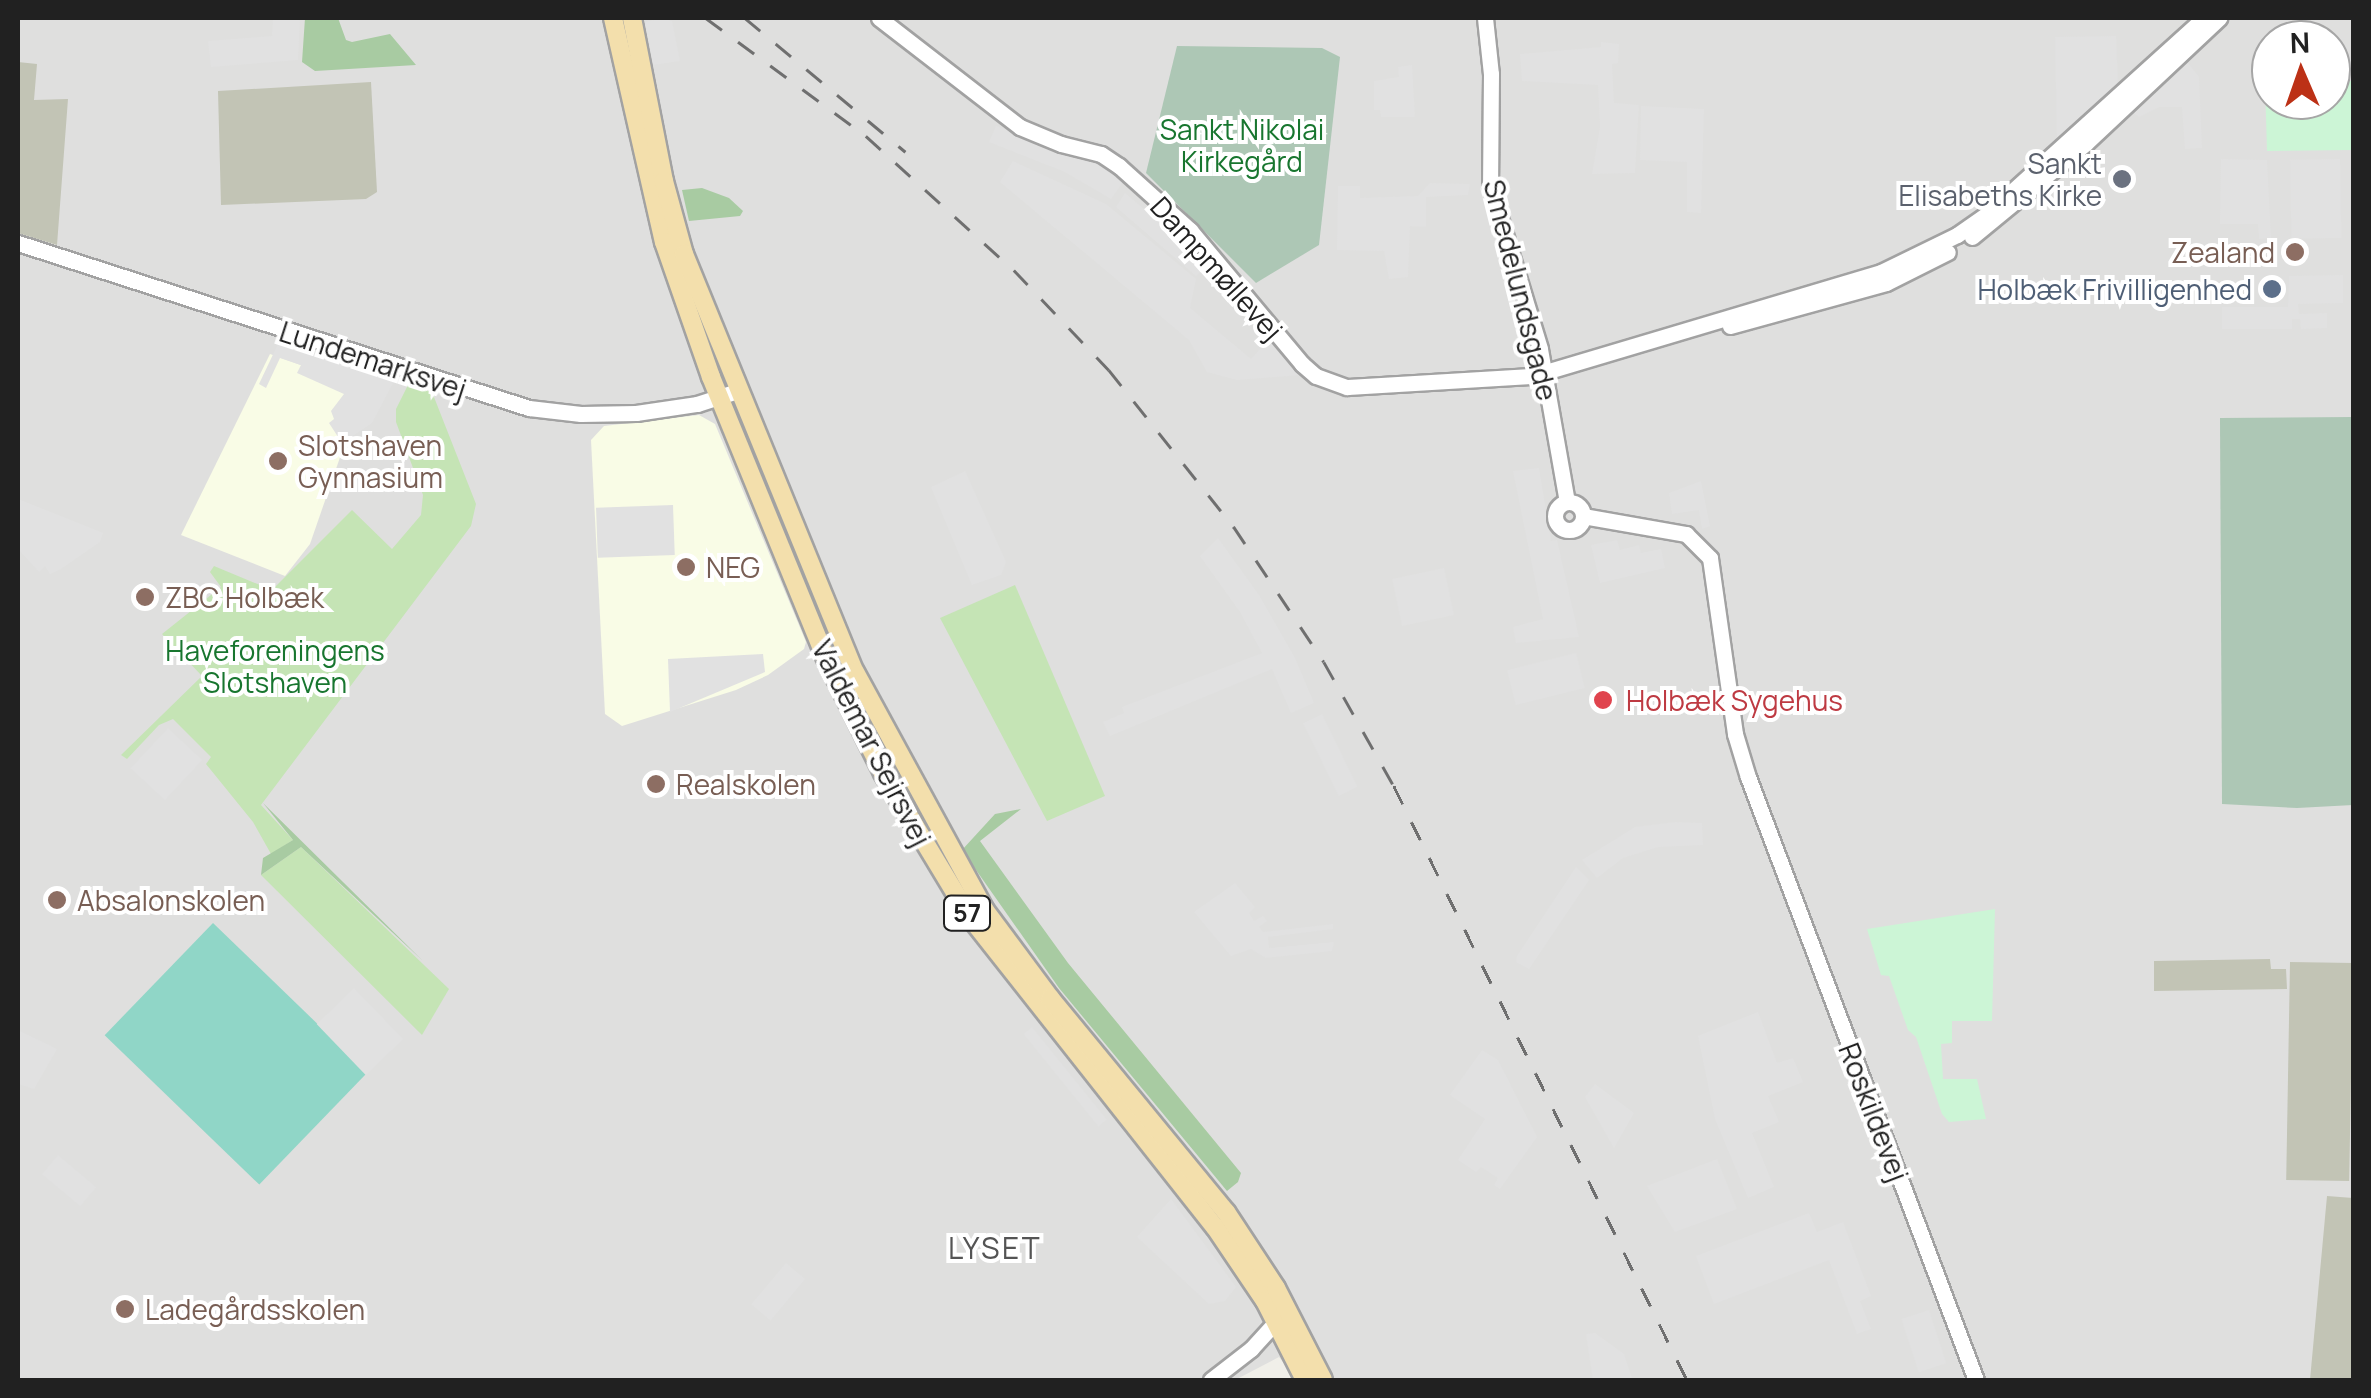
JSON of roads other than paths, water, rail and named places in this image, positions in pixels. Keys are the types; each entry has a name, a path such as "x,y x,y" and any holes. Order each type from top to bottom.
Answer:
{"main road":[{"name":"Valdemar Sejrsvej","path":"612,18 664,242 718,398 828,664 914,830 990,944 1282,1314 1304,1380"},
{"name":"Valdemar Sejrsvej","path":"632,18 684,254 846,654 978,900 1050,998 1226,1212 1323,1380"}],"street":[{"name":"Dampmøllevej","path":"879,18 1020,127 1100,154 1119,166 1190,230 1316,376 1347,387 1464,383 1544,372"},
{"name":"Smedelundsgade","path":"1485,18 1490,74 1490,185 1524,286 1567,502"},
{"path":"2197,34 2204,18"},
{"path":"1544,372 1711,325 1723,327 1843,297 1886,283 1952,250 2020,202 2197,34 2219,18"},
{"name":"Lundemarksvej","path":"18,244 524,407 581,414 636,413 737,391"},
{"path":"1567,502 1580,507 1584,516 1573,530 1560,527 1556,510 1567,502"},
{"name":"Roskildevej","path":"1584,516 1686,534 1710,558 1737,740 1772,844 1976,1380"},
{"path":"1211,1380 1238,1362 1282,1314"}],"railway":[{"path":"706,18 866,136 1014,270 1109,370 1234,527 1324,662 1394,786 1687,1380"},
{"path":"745,18 906,152"}],"place":[{"name":"Sankt Elisabeths Kirke","path":"2122,179"},
{"name":"Zealand","path":"2295,252"},
{"name":"Holbæk Frivilligenhed","path":"2272,289"},
{"name":"Slotshaven Gynnasium","path":"278,461"},
{"name":"NEG","path":"686,567"},
{"name":"ZBC Holbæk","path":"145,597"},
{"name":"Holbæk Sygehus","path":"1603,700"},
{"name":"Realskolen","path":"656,784"},
{"name":"Absalonskolen","path":"57,900"},
{"name":"Ladegårdsskolen","path":"125,1309"}],"district":[{"name":"LYSET","path":"995,1248"}],"park label":[{"name":"Sankt Nikolai Kirkegård","path":"1242,145"},
{"name":"Haveforeningens Slotshaven","path":"275,666"}]}
